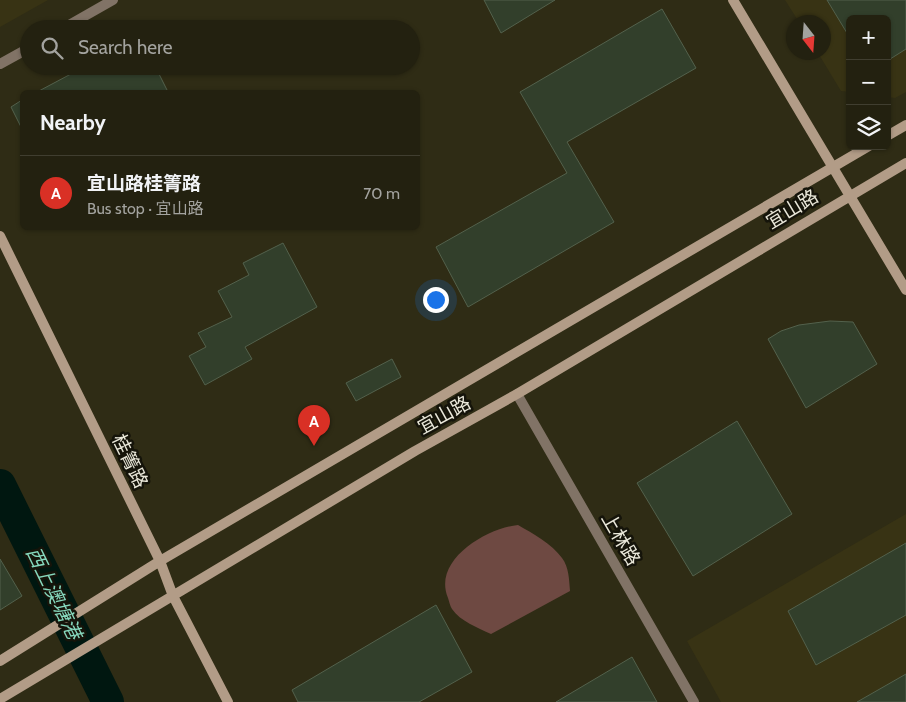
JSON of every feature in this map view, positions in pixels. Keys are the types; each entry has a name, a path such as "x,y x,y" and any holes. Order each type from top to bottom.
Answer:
{"main road":[{"path":"734,0 906,290"},
{"path":"891,134 906,125"},
{"name":"宜山路","path":"0,661 160,561 862,150"},
{"name":"宜山路","path":"0,699 415,451 517,394 906,163"},
{"name":"桂箐路","path":"0,236 160,561 173,596 228,702"}],"street":[{"path":"78,20 113,0"},
{"path":"0,64 20,53"},
{"name":"上林路","path":"517,394 694,702"}],"shaded area":[{"path":"0,0 48,0 0,27"},
{"path":"785,0 906,0 906,92 895,98 891,98 891,15 846,15 846,92 841,91 822,60 831,60 831,15 795,15"},
{"path":"906,514 906,702 721,702 687,641"},
{"path":"518,525 547,544 562,558 567,569 570,591 491,634 464,621 452,609 445,584 448,571 455,559 465,548 478,539 505,527"}],"building":[{"path":"484,0 555,0 501,33"},
{"path":"827,0 906,0 906,49 891,58 891,15 846,15 846,31"},
{"path":"662,9 696,68 567,142 614,222 468,307 436,247 567,173 520,92"},
{"path":"69,75 160,75 167,90 41,90"},
{"path":"20,101 20,125 11,107"},
{"path":"283,243 317,307 245,347 252,359 205,385 189,356 206,347 198,333 232,317 218,291 249,275 243,263"},
{"path":"830,321 853,322 877,364 806,408 768,339 781,331 799,325"},
{"path":"392,359 401,377 356,401 346,383"},
{"path":"737,421 792,514 693,576 637,483"},
{"path":"906,543 906,615 816,665 788,611"},
{"path":"0,559 22,596 0,610"},
{"path":"436,605 472,672 419,702 298,702 292,690"},
{"path":"632,657 657,702 556,702"},
{"path":"906,674 906,702 857,702"}],"waterway":[{"name":"西上澳塘港","path":"0,485 108,702"}],"place":[{"name":"宜山路桂箐路","path":"314,446"}]}
